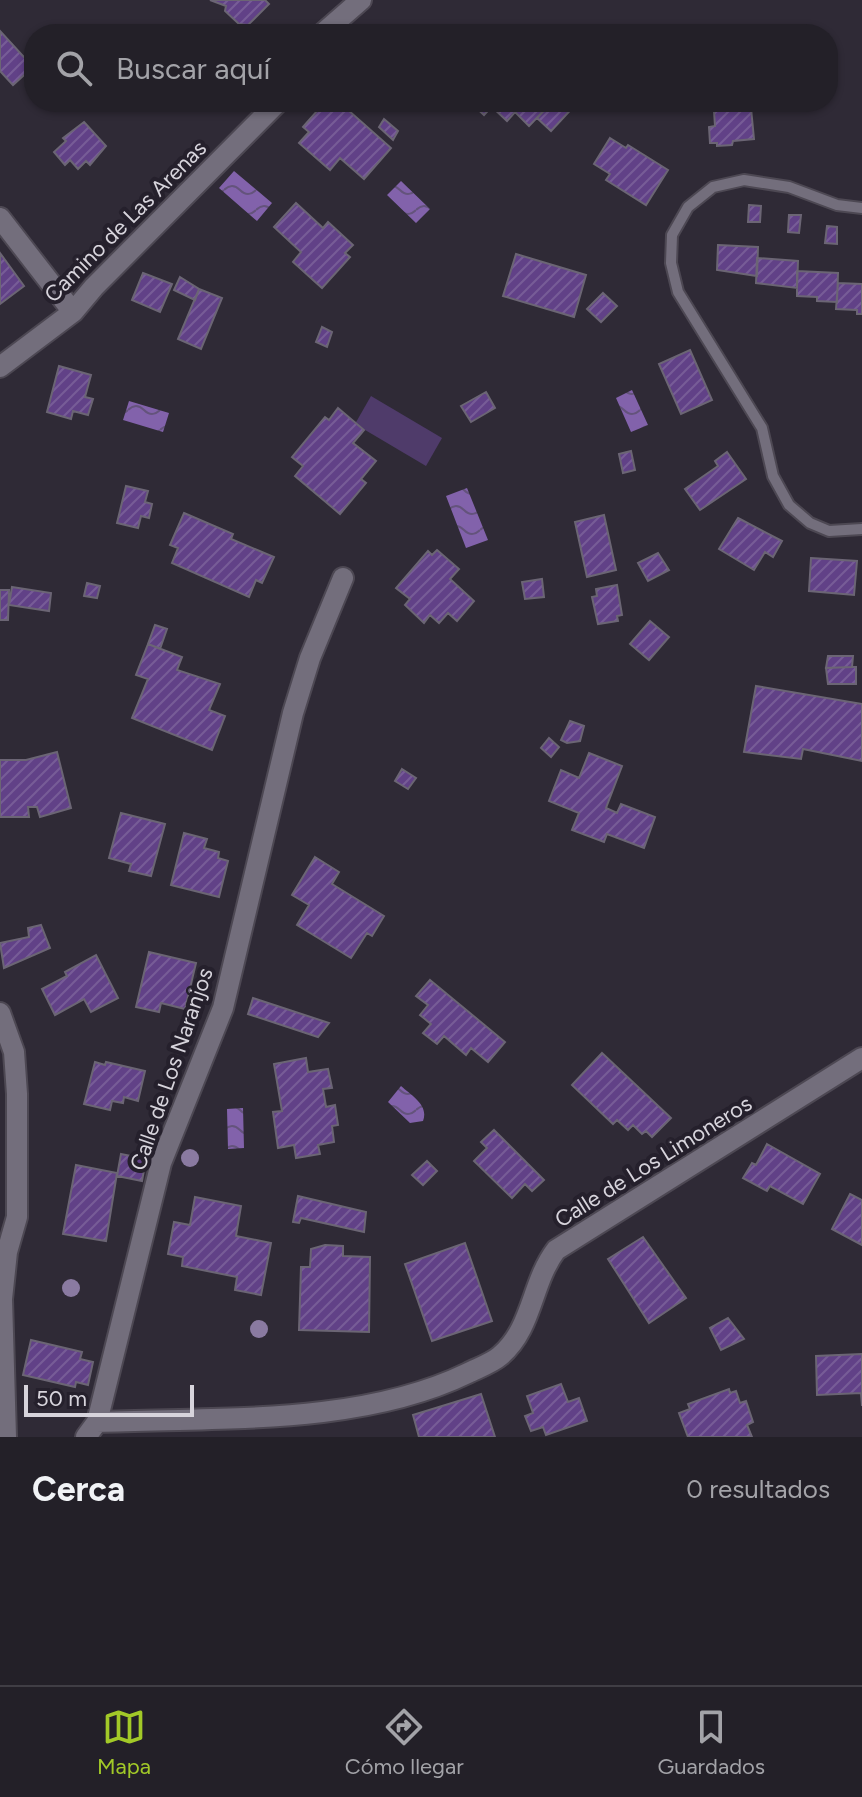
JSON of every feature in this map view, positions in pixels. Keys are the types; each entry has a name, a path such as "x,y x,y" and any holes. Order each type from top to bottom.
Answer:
{"street":[{"path":"333,24 361,0"},
{"name":"Camino de Las Arenas","path":"0,367 73,312 94,287 268,112"},
{"path":"0,218 73,312"},
{"name":"Calle de Los Naranjos","path":"92,1429 161,1163 223,1008 293,713 310,658 343,578"},
{"path":"0,1013 14,1052 17,1094 17,1217 4,1250 2,1299 6,1437"},
{"name":"Calle de Los Limoneros","path":"92,1429 331,1410 441,1386 499,1357 522,1330 545,1265 556,1250 862,1058"}],"lane":[{"path":"862,208 837,205 789,187 744,180 713,187 688,207 672,235 671,263 678,292 762,428 773,476 789,505 810,523 829,531 862,529"}],"shaded area":[{"path":"371,396 442,438 426,466 355,424"}],"water":[{"path":"234,171 272,203 257,221 219,188"},
{"path":"401,181 430,209 416,223 387,195"},
{"path":"632,390 648,425 631,432 616,398"},
{"path":"129,401 169,413 163,432 123,420"},
{"path":"467,488 488,540 466,548 446,496"},
{"path":"401,1086 422,1106 423,1121 410,1123 388,1102"},
{"path":"243,1108 244,1148 228,1149 227,1109"}],"building":[{"path":"210,0 265,0 269,4 249,24 239,24 225,11 226,6"},
{"path":"0,31 24,57 24,75 13,85 0,71"},
{"path":"316,112 350,112 391,148 364,179 340,158 330,170 299,143 309,132 303,127"},
{"path":"497,112 515,112 507,121"},
{"path":"515,112 542,112 529,126"},
{"path":"543,112 569,112 551,131 537,118"},
{"path":"714,112 751,112 754,139 717,146 717,143 710,143 709,127 715,126"},
{"path":"384,119 398,131 393,140 379,127"},
{"path":"84,122 106,146 90,165 86,161 78,169 70,160 65,165 54,152 66,141 63,138"},
{"path":"610,138 626,148 628,145 668,170 646,205 606,180 610,174 594,164"},
{"path":"296,203 323,228 328,222 353,245 345,253 350,257 322,288 293,262 301,252 274,227"},
{"path":"749,205 761,206 760,222 748,222"},
{"path":"789,215 801,215 799,233 788,232"},
{"path":"827,226 837,227 837,244 825,243"},
{"path":"718,245 758,247 757,276 717,270"},
{"path":"0,253 24,286 0,304"},
{"path":"516,254 586,275 574,317 503,296"},
{"path":"757,258 798,261 797,288 756,283"},
{"path":"797,271 838,273 837,302 797,296"},
{"path":"143,273 172,284 160,312 132,300"},
{"path":"180,277 199,289 195,300 174,290"},
{"path":"838,283 862,284 862,314 857,314 857,310 836,309"},
{"path":"199,289 222,298 201,349 178,339"},
{"path":"603,293 617,306 601,322 587,309"},
{"path":"322,327 332,332 327,347 316,342"},
{"path":"690,350 712,400 681,414 659,364"},
{"path":"59,366 91,375 85,397 93,399 88,415 73,411 71,419 47,412"},
{"path":"486,392 495,408 471,422 461,406"},
{"path":"338,408 364,430 353,443 376,461 361,479 366,483 340,514 295,476 303,466 292,457 325,417 329,420"},
{"path":"631,451 635,470 623,473 619,454"},
{"path":"727,452 746,479 700,510 685,489 718,466 715,461"},
{"path":"126,486 148,491 145,502 152,504 149,518 141,516 138,528 117,523"},
{"path":"184,513 233,534 231,539 274,557 262,583 256,580 249,597 172,563 178,548 170,545"},
{"path":"604,515 616,570 587,577 575,522"},
{"path":"738,518 782,541 773,557 765,552 754,570 719,549"},
{"path":"437,550 459,569 450,579 474,601 457,621 448,613 439,623 430,615 424,623 405,605 410,599 396,588 428,551 432,555"},
{"path":"658,553 669,570 648,581 638,563"},
{"path":"811,558 857,561 854,595 809,591"},
{"path":"542,579 544,597 525,599 522,582"},
{"path":"87,583 100,586 97,598 84,596"},
{"path":"617,585 622,615 617,616 618,621 598,624 592,597 597,596 596,589"},
{"path":"12,587 51,593 49,611 9,605"},
{"path":"0,590 9,590 8,620 0,620"},
{"path":"650,621 669,637 649,660 630,644"},
{"path":"155,625 167,629 160,649 148,644"},
{"path":"148,644 182,657 177,670 220,684 209,710 225,716 212,750 132,718 148,679 136,675"},
{"path":"828,656 853,656 852,667 826,668"},
{"path":"856,667 856,684 828,684 826,668"},
{"path":"756,686 862,704 862,761 803,749 801,759 744,752"},
{"path":"570,721 584,726 580,741 567,743 561,740"},
{"path":"549,738 559,747 551,757 541,748"},
{"path":"57,752 71,808 40,817 37,807 28,807 29,817 0,817 0,760 26,760"},
{"path":"589,753 622,766 606,808 617,813 621,804 655,817 644,848 607,834 604,842 572,830 579,813 549,801 561,770 579,778"},
{"path":"402,769 416,778 408,789 395,781"},
{"path":"121,813 165,824 151,876 129,871 131,864 109,858"},
{"path":"184,833 207,839 204,848 219,852 218,858 228,861 219,897 171,885"},
{"path":"315,857 339,872 332,884 384,916 372,936 367,933 351,958 297,925 309,905 292,895"},
{"path":"41,925 50,948 4,968 0,943 29,937 28,928"},
{"path":"149,952 196,963 185,1009 161,1003 159,1012 136,1007"},
{"path":"96,955 118,998 91,1012 84,999 55,1015 42,989"},
{"path":"430,980 505,1042 488,1062 471,1048 466,1055 444,1036 437,1044 423,1033 431,1024 420,1015 428,1005 416,996"},
{"path":"253,998 329,1023 318,1037 248,1014"},
{"path":"602,1053 671,1118 652,1137 646,1131 642,1134 633,1125 628,1130 617,1120 613,1124 572,1085"},
{"path":"306,1058 308,1072 328,1069 332,1088 323,1089 326,1107 335,1105 338,1125 332,1126 334,1142 318,1145 320,1154 296,1158 294,1145 278,1148 273,1112 282,1111 274,1064"},
{"path":"95,1062 145,1071 138,1101 124,1097 123,1103 112,1101 110,1110 84,1104"},
{"path":"494,1130 544,1180 532,1191 525,1184 512,1198 474,1161 487,1148 481,1142"},
{"path":"767,1144 820,1174 803,1204 770,1186 767,1191 743,1178 752,1163 756,1165"},
{"path":"121,1154 146,1159 142,1181 117,1176"},
{"path":"427,1161 437,1171 423,1185 412,1175"},
{"path":"76,1165 117,1173 106,1241 63,1234"},
{"path":"850,1194 862,1200 862,1245 832,1229"},
{"path":"298,1196 366,1212 364,1232 301,1218 299,1223 293,1222"},
{"path":"195,1197 241,1206 236,1236 271,1243 261,1295 235,1290 237,1277 182,1266 183,1257 168,1254 174,1222 190,1225"},
{"path":"643,1237 686,1298 649,1323 608,1259"},
{"path":"465,1243 492,1321 432,1341 405,1264"},
{"path":"325,1245 343,1246 343,1256 370,1257 369,1332 299,1330 301,1267 310,1267 311,1249"},
{"path":"728,1318 744,1339 721,1350 710,1328"},
{"path":"31,1340 82,1352 80,1359 93,1362 88,1385 76,1382 75,1387 23,1375"},
{"path":"862,1354 862,1406 861,1393 817,1395 816,1356"},
{"path":"561,1384 568,1402 579,1398 587,1421 546,1435 543,1427 531,1431 525,1416 533,1413 527,1396"},
{"path":"729,1389 730,1393 736,1391 740,1403 746,1401 753,1422 747,1425 752,1437 688,1437 679,1413 690,1409 688,1404"},
{"path":"481,1394 495,1437 419,1437 413,1415"}]}
